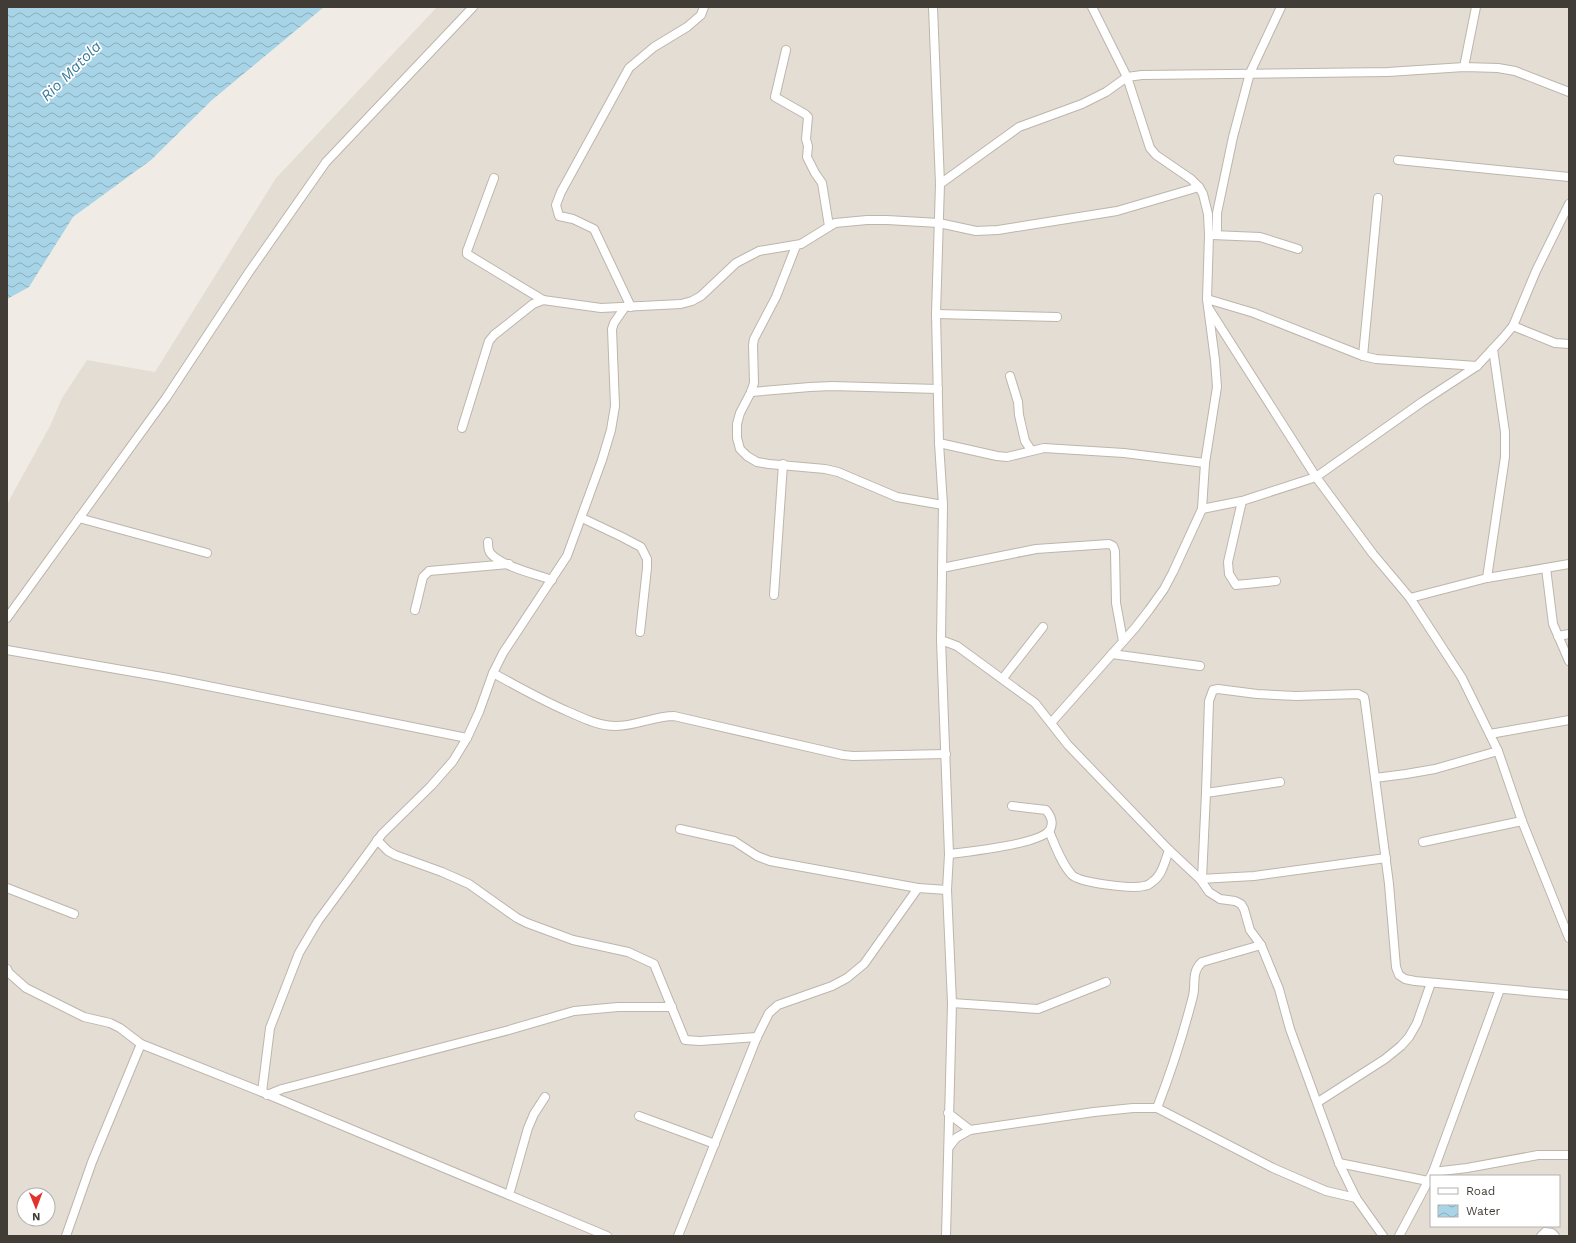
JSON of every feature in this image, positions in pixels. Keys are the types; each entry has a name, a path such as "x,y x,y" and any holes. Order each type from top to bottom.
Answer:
{"street":[{"path":"7,618 166,398 249,272 326,162 473,7"},
{"path":"628,307 594,229 573,219 559,216 556,205 561,192 629,68 654,47 687,27 701,15 704,7"},
{"path":"933,7 940,184 936,314 939,444 943,505 941,640 949,854 947,890 952,1003 946,1236"},
{"path":"1092,7 1127,77 1150,148 1156,155 1191,179 1199,187 1203,194 1213,235"},
{"path":"1050,723 1140,622 1164,589 1202,509 1205,463 1217,387 1215,360 1207,303 1213,235 1233,137 1250,73 1281,7"},
{"path":"1464,67 1476,7"},
{"path":"786,50 775,97 808,117 806,139 808,146 807,157 822,183 829,226"},
{"path":"940,184 1019,127 1082,104 1106,92 1127,77 1142,75 1388,72 1464,67 1498,68 1515,71 1569,92"},
{"path":"1398,160 1569,177"},
{"path":"494,178 466,251 467,254 542,300 590,307 628,307 681,304 692,301 701,296 736,263 759,251 796,246 808,241 829,226 840,222 867,220 939,223 976,231 986,231 1116,211 1199,187"},
{"path":"1363,356 1378,198"},
{"path":"1202,509 1242,500 1316,477 1422,402 1477,366 1513,326 1536,271 1569,204"},
{"path":"1213,235 1260,237 1298,249"},
{"path":"796,246 776,297 754,339 754,383 752,392 740,413 737,424 737,438 740,449 747,456 757,462 825,468 897,497 943,505"},
{"path":"462,428 489,341 494,335 533,304 542,300"},
{"path":"1207,303 1254,313 1363,356 1376,359 1477,366"},
{"path":"1207,303 1316,477 1373,554 1410,598 1462,678 1498,751 1522,821 1569,938"},
{"path":"264,1094 270,1028 299,954 318,921 377,840 453,761 468,738 480,712 493,673 503,653 567,556 582,518 611,430 616,406 612,329 614,324 628,307"},
{"path":"936,314 1058,317"},
{"path":"1513,326 1555,343 1569,344"},
{"path":"1487,578 1505,457 1505,432 1493,349"},
{"path":"1010,376 1018,402 1025,441 1031,450"},
{"path":"752,392 810,387 938,389"},
{"path":"939,444 1007,457 1044,448 1094,450 1205,463"},
{"path":"774,595 783,464"},
{"path":"1242,500 1228,562 1229,574 1236,585 1276,581"},
{"path":"79,518 208,553"},
{"path":"582,518 641,547 646,554 647,568 640,632"},
{"path":"488,542 491,554 509,564 552,580"},
{"path":"942,568 1036,549 1109,544 1113,546 1114,551 1116,603 1123,641"},
{"path":"415,610 423,576 429,571 509,564"},
{"path":"1410,598 1487,578 1569,564"},
{"path":"1546,568 1551,615 1569,661"},
{"path":"1003,678 1042,626"},
{"path":"1558,636 1569,634"},
{"path":"941,640 957,646 1003,678 1035,703 1068,745 1169,850 1201,879 1209,892 1220,899 1235,901 1241,904 1244,908 1250,930 1261,945 1279,989 1290,1028 1339,1163 1356,1198 1384,1236"},
{"path":"7,650 168,678 468,738"},
{"path":"1112,654 1200,666"},
{"path":"493,673 540,700 592,722 606,726 626,725 657,717 674,716 843,755 946,754"},
{"path":"1201,879 1209,701 1214,690 1218,689 1257,694 1296,696 1358,694 1364,697 1365,702 1386,858 1394,931 1396,967 1399,975 1405,979 1431,983 1569,995"},
{"path":"1490,734 1569,720"},
{"path":"1375,778 1435,769 1498,751"},
{"path":"1206,793 1280,782"},
{"path":"949,854 986,850 1008,845 1037,838 1049,831 1052,825 1051,817 1046,810 1012,806"},
{"path":"1423,842 1522,821"},
{"path":"680,829 734,841 757,856 770,862 918,888 947,890"},
{"path":"1049,831 1061,857 1072,875 1078,879 1092,882 1132,886 1144,886 1152,883 1161,872 1169,850"},
{"path":"377,840 388,851 395,855 442,872 468,884 517,918 527,923 573,940 628,952 654,964 685,1040 700,1041 757,1037"},
{"path":"1201,879 1254,876 1386,858"},
{"path":"7,888 74,914"},
{"path":"678,1236 757,1037 769,1013 778,1005 832,986 847,978 864,964 918,888"},
{"path":"1157,1108 1171,1072 1181,1039 1193,994 1195,971 1198,966 1202,962 1261,945"},
{"path":"8,974 26,988 84,1017 110,1023 120,1028 141,1044 607,1236"},
{"path":"952,1003 1038,1009 1106,982"},
{"path":"1318,1102 1386,1059 1401,1046 1409,1037 1417,1023 1431,983"},
{"path":"1431,1175 1500,989"},
{"path":"264,1094 509,1030 574,1011 618,1007 672,1007"},
{"path":"66,1236 92,1162 141,1044"},
{"path":"510,1195 528,1128 534,1114 545,1097"},
{"path":"949,1147 956,1138 970,1130 1102,1111 1132,1108 1157,1108 1273,1168 1326,1191 1356,1198"},
{"path":"948,1113 970,1130"},
{"path":"639,1116 715,1144"},
{"path":"1433,1172 1467,1168 1538,1155 1569,1155"},
{"path":"1339,1163 1428,1181"},
{"path":"1399,1236 1430,1177"},
{"path":"1541,1236 1545,1232 1555,1236"}],"shaded area":[{"path":"437,7 1569,7 1569,1236 7,1236 7,504 50,426 62,398 87,360 155,372 276,178"}],"water":[{"name":"Rio Matola","path":"7,7 324,7 212,100 151,160 73,217 29,287 7,299"}]}
